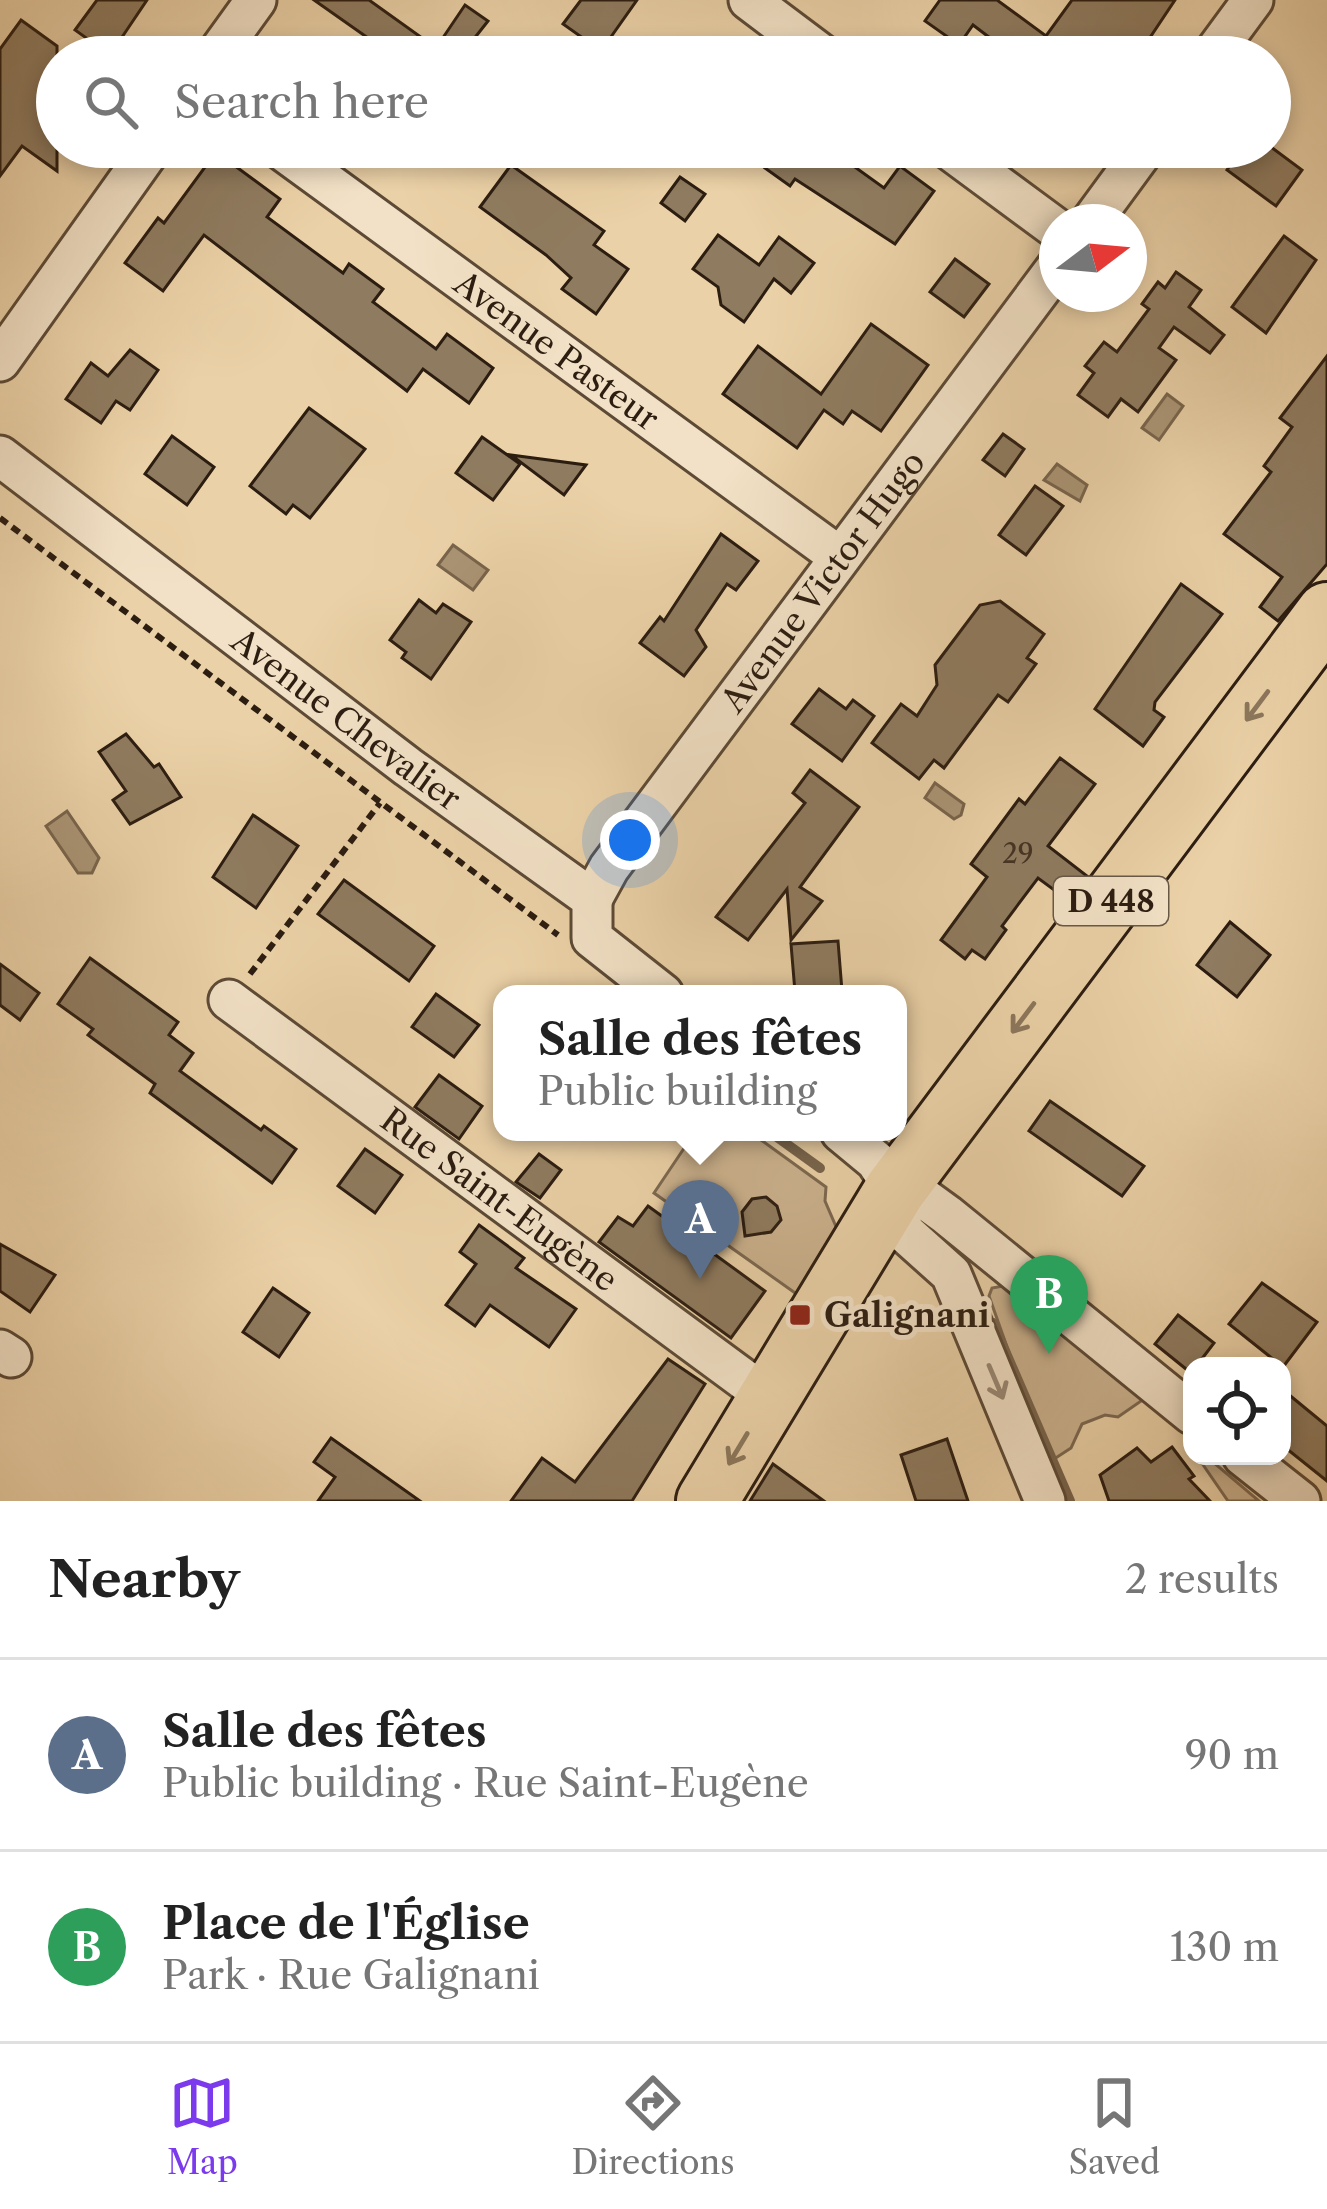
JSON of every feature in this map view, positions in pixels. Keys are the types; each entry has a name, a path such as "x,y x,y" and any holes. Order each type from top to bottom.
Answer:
{"main road":[{"name":"D 448","path":"707,1501 895,1190 1327,613"}],"street":[{"path":"230,36 256,0"},
{"path":"748,0 797,36"},
{"path":"1226,36 1253,0"},
{"path":"0,361 137,168"},
{"name":"Avenue Pasteur","path":"307,168 837,555"},
{"path":"974,168 1039,216"},
{"path":"1103,204 1130,168"},
{"name":"Avenue Victor Hugo","path":"592,918 609,868 837,555 1039,291"},
{"name":"Avenue Chevalier","path":"0,456 408,767 592,918 655,985"},
{"name":"Rue Saint-Eugène","path":"230,1000 769,1398"},
{"path":"852,1141 876,1161 895,1190 903,1231 951,1274 1045,1501"},
{"path":"895,1190 925,1199 1183,1407"},
{"path":"951,1274 975,1237"},
{"path":"1254,1465 1300,1501"}],"path":[{"path":"0,518 580,952 592,918"},
{"path":"230,1000 380,802"}],"shaded area":[{"path":"1167,394 1183,406 1159,440 1142,428"},
{"path":"1057,464 1087,485 1080,501 1044,480"},
{"path":"453,545 488,570 473,590 438,565"},
{"path":"935,783 964,804 961,815 954,819 925,798"},
{"path":"67,811 99,858 92,873 78,873 46,826"},
{"path":"689,1141 762,1141 826,1187 825,1201 837,1229 798,1295 654,1193"},
{"path":"1003,1286 1144,1399 1118,1417 1105,1415 1082,1424 1071,1448 1048,1463 989,1296 992,1288"},
{"path":"1203,1465 1217,1465 1259,1501 1228,1501"}],"building":[{"path":"97,0 147,0 123,36 83,36 75,30"},
{"path":"314,0 369,0 419,36 365,36"},
{"path":"581,0 637,0 612,36 580,36 563,24"},
{"path":"940,0 997,0 1046,36 987,36 973,25 965,36 946,36 925,21"},
{"path":"1072,0 1175,0 1151,36 1046,36"},
{"path":"465,5 488,21 476,36 444,36"},
{"path":"21,20 43,36 36,36 36,156 22,146 0,176 0,49"},
{"path":"1291,162 1302,170 1276,206 1227,170 1291,168"},
{"path":"204,168 238,168 280,199 267,217 343,273 349,264 383,289 373,302 436,349 447,334 493,368 469,403 423,369 407,391 204,235 163,291 125,263 158,218 164,223"},
{"path":"509,168 515,168 604,231 594,245 628,269 596,314 562,289 571,278 480,207"},
{"path":"765,168 856,168 884,188 903,168 934,191 895,244 795,179 790,186"},
{"path":"680,177 705,194 685,221 661,203"},
{"path":"718,235 759,265 779,237 814,263 791,293 774,279 744,322 721,305 718,287 693,269"},
{"path":"1284,236 1316,260 1266,333 1232,307"},
{"path":"955,259 989,284 964,317 930,292"},
{"path":"1176,272 1201,290 1189,307 1224,335 1210,353 1174,327 1159,348 1176,360 1138,412 1121,399 1108,417 1078,395 1094,373 1085,366 1104,342 1117,352 1149,309 1147,297 1158,282 1165,288"},
{"path":"871,324 928,365 881,431 852,411 843,424 824,410 797,448 723,394 758,346 821,394"},
{"path":"130,350 158,370 130,410 116,401 101,423 66,399 91,363 108,376"},
{"path":"1327,356 1327,564 1278,621 1260,607 1282,577 1224,534 1271,472 1264,466 1292,427 1280,418"},
{"path":"309,408 365,449 310,518 293,505 286,514 250,486"},
{"path":"1003,434 1024,449 1005,476 983,460"},
{"path":"172,436 214,467 187,505 145,474"},
{"path":"482,437 520,464 493,500 456,473"},
{"path":"511,455 586,465 564,495"},
{"path":"1035,486 1063,506 1026,555 999,535"},
{"path":"721,534 758,561 736,590 727,584 696,630 706,647 684,676 640,643 660,617 664,621"},
{"path":"1181,584 1222,614 1155,702 1154,710 1164,717 1143,746 1095,709"},
{"path":"419,600 436,613 443,604 471,622 431,679 402,658 406,652 390,640"},
{"path":"1000,601 1044,634 1027,658 1036,664 1008,702 998,695 944,768 934,760 919,779 872,743 901,704 917,716 937,685 935,665 980,605"},
{"path":"819,689 846,709 853,700 874,716 842,761 792,724"},
{"path":"126,734 154,767 159,764 181,797 130,824 113,800 126,791 99,752"},
{"path":"1060,758 1095,784 1048,846 1087,876 1069,901 1038,878 1002,926 1006,930 985,959 972,950 965,959 941,940 987,877 971,864 1019,799 1025,804"},
{"path":"810,770 859,807 800,887 822,901 791,940 787,889 748,940 716,917 805,803 793,793"},
{"path":"253,815 298,846 256,908 213,877"},
{"path":"344,880 434,946 409,981 318,914"},
{"path":"1230,922 1270,955 1237,997 1197,965"},
{"path":"838,941 842,985 794,985 791,944"},
{"path":"90,958 178,1022 169,1035 193,1053 180,1071 261,1130 264,1126 296,1149 272,1183 150,1093 155,1084 88,1035 93,1029 58,1004"},
{"path":"0,964 39,993 20,1020 0,1005"},
{"path":"436,994 479,1025 454,1057 412,1027"},
{"path":"439,1075 482,1106 459,1139 415,1107"},
{"path":"1050,1101 1144,1166 1122,1196 1029,1131"},
{"path":"365,1149 402,1175 375,1213 338,1186"},
{"path":"539,1154 561,1170 540,1198 516,1182"},
{"path":"766,1197 777,1206 781,1220 771,1232 745,1236 742,1212 752,1199"},
{"path":"648,1206 765,1291 731,1338 599,1242 618,1217 633,1226"},
{"path":"479,1225 524,1258 516,1268 576,1309 549,1347 490,1305 475,1326 446,1305 476,1264 460,1252"},
{"path":"0,1244 55,1275 30,1312 0,1291"},
{"path":"1262,1283 1317,1322 1291,1357 1270,1357 1229,1324"},
{"path":"273,1288 309,1313 279,1357 243,1332"},
{"path":"1178,1315 1214,1343 1203,1357 1183,1357 1183,1367 1155,1344"},
{"path":"668,1359 705,1384 632,1501 511,1501 542,1458 575,1482"},
{"path":"1291,1396 1327,1426 1327,1481 1291,1452"},
{"path":"331,1438 420,1501 318,1501 335,1477 314,1462"},
{"path":"947,1439 968,1501 916,1501 901,1455"},
{"path":"1172,1447 1194,1476 1189,1479 1210,1501 1109,1501 1100,1475 1137,1448 1151,1462"},
{"path":"773,1464 824,1501 750,1501"}],"waterway":[{"path":"782,1141 820,1168"},
{"path":"993,1323 1070,1501"}],"place":[{"name":"Salle des fêtes","path":"700,1279"},
{"name":"Galignani","path":"800,1315"},
{"name":"Place de l'Église","path":"1049,1354"}]}
